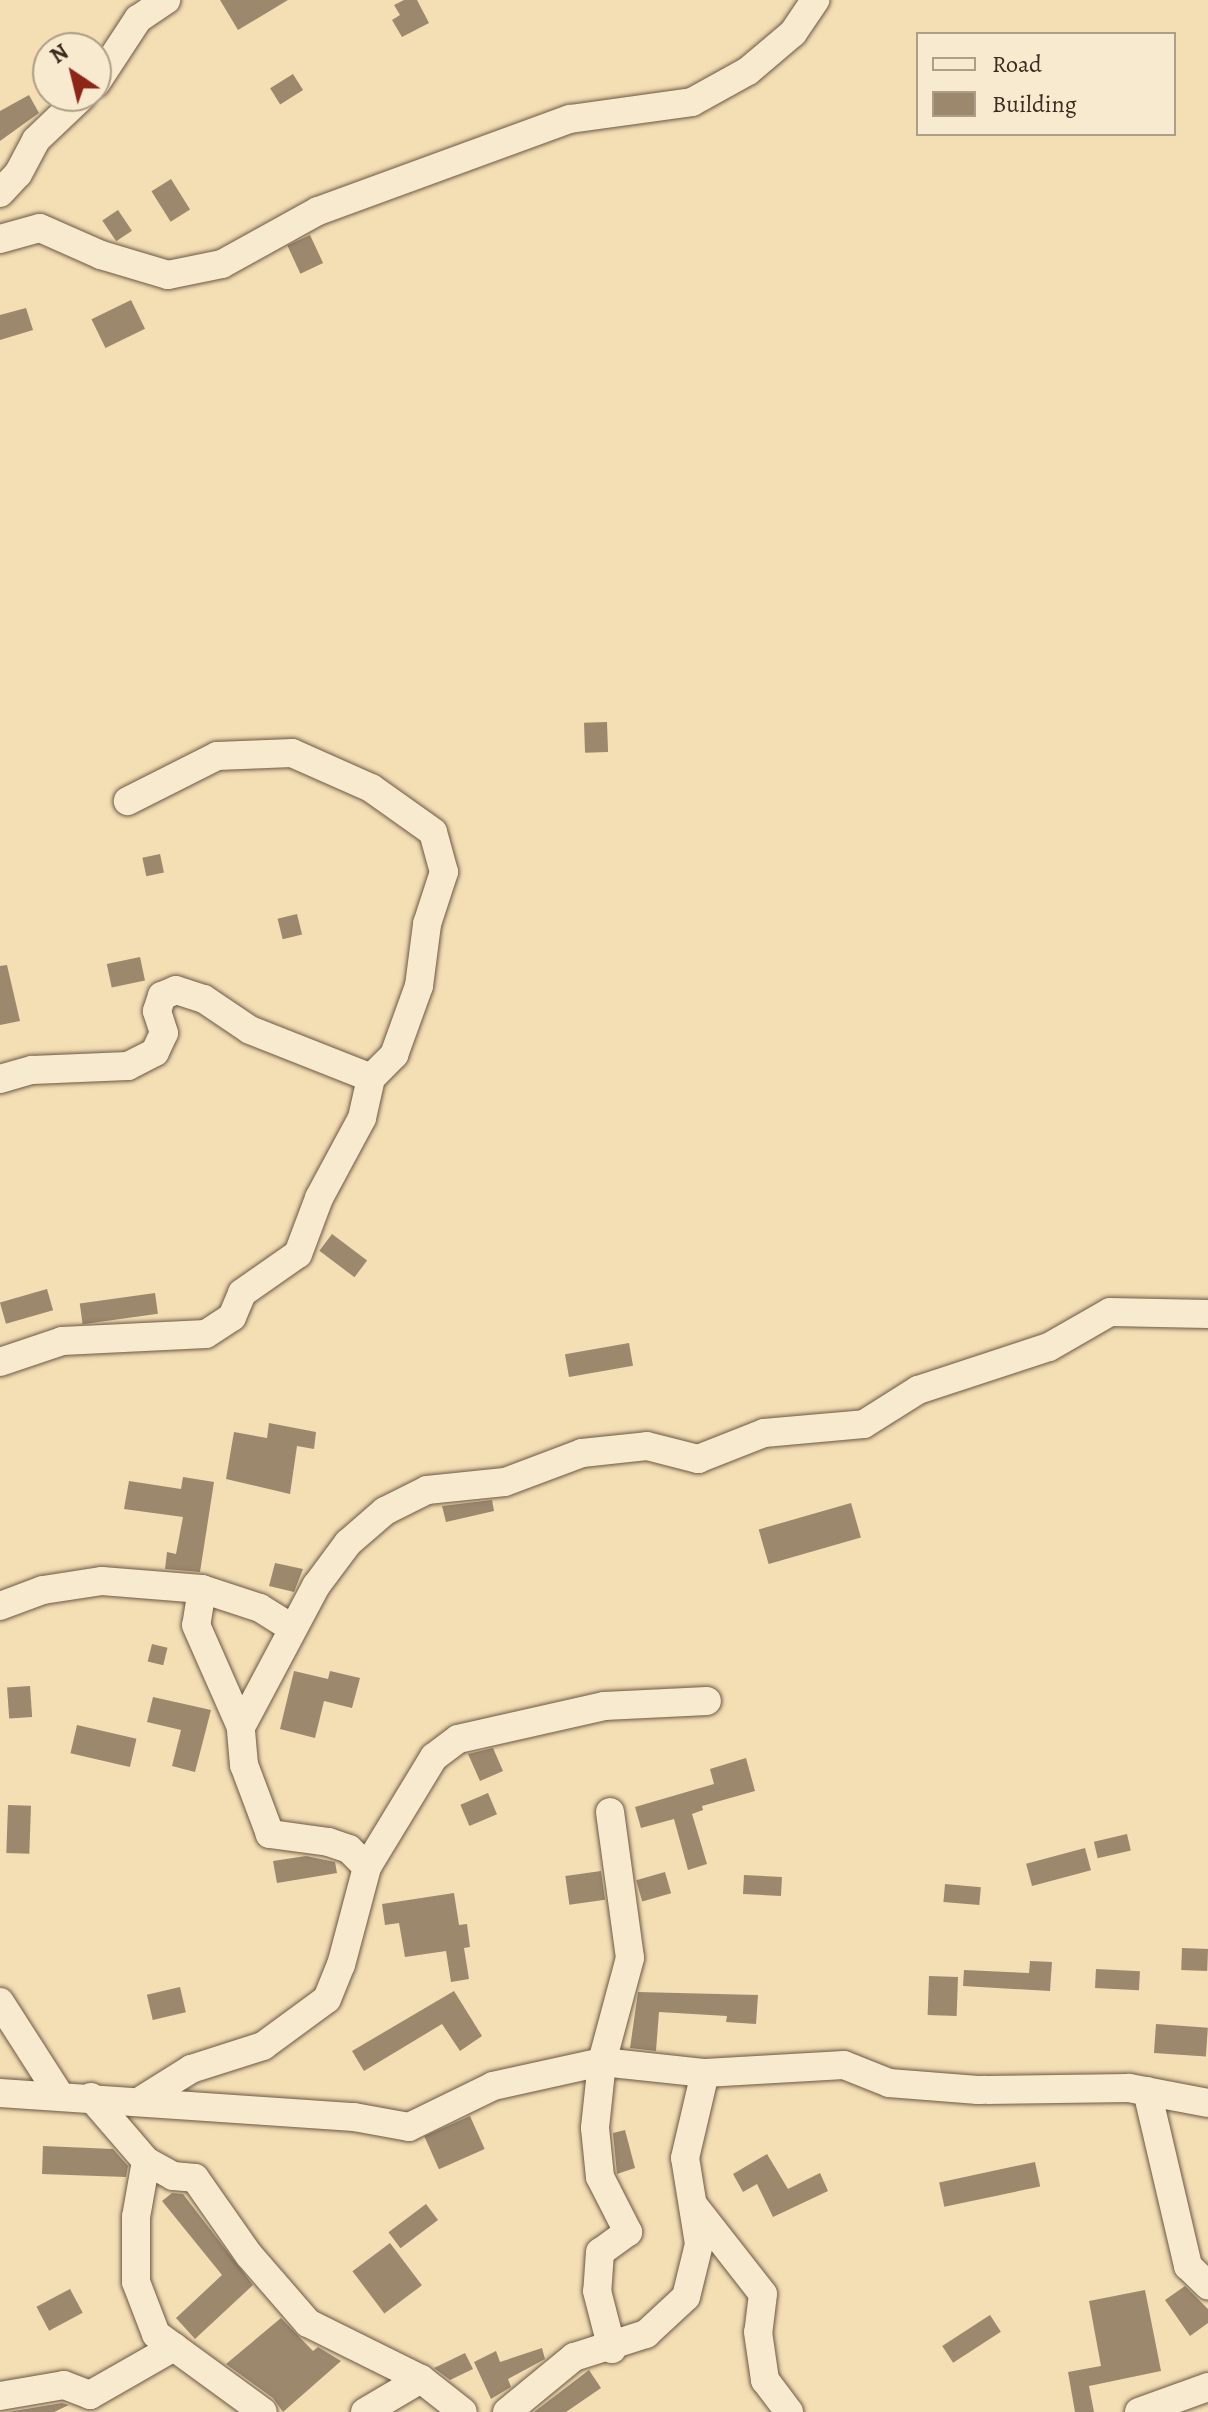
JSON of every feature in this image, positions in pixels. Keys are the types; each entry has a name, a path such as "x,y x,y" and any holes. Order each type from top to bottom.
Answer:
{"street":[{"path":"112,59 138,19 166,0"},
{"path":"0,239 40,228 101,255 168,275 222,264 318,211 570,119 692,102 748,71 793,33 815,0"},
{"path":"0,193 18,174 36,140 65,112"},
{"path":"0,1362 62,1341 206,1334 232,1317 242,1293 298,1254 319,1198 362,1118 371,1078 394,1055 419,986 427,924 444,872 433,832 371,788 292,753 217,756 128,801"},
{"path":"0,1079 32,1070 128,1066 155,1052 164,1033 157,1011 162,996 176,990 204,999 250,1030 371,1078"},
{"path":"241,1727 290,1627 348,1543 385,1511 427,1490 518,1479 582,1453 647,1446 698,1459 764,1433 864,1424 918,1390 1049,1347 1110,1312 1208,1314"},
{"path":"0,1606 43,1590 102,1581 202,1589 260,1608 290,1627"},
{"path":"202,1589 196,1625 241,1727 244,1765 270,1834 329,1842 349,1849 367,1867"},
{"path":"143,2099 191,2069 263,2046 327,1999 367,1867 434,1757 458,1739 604,1706 707,1701"},
{"path":"610,1812 630,1958 602,2062 595,2128 600,2177 628,2232 600,2252 597,2291 612,2349"},
{"path":"0,2002 60,2096"},
{"path":"0,2093 143,2099 354,2117 409,2127 493,2086 602,2062 705,2073 844,2065 889,2083 1147,2091 1208,2103"},
{"path":"507,2412 574,2357 612,2349 646,2334 686,2297 699,2244 685,2158 705,2073"},
{"path":"1147,2091 1188,2266 1208,2285"},
{"path":"91,2097 146,2161 173,2176 195,2178 249,2255 308,2323 421,2379 463,2412"},
{"path":"146,2161 136,2217 136,2282 156,2334 263,2412"},
{"path":"695,2206 763,2294 758,2332 765,2380 789,2412"},
{"path":"0,2396 64,2385 90,2395 174,2347"},
{"path":"365,2412 421,2379"},
{"path":"1139,2412 1208,2387"}],"building":[{"path":"220,0 288,0 238,30"},
{"path":"404,0 417,0 429,23 402,37 392,20 400,15 394,5"},
{"path":"293,74 303,90 280,104 270,88"},
{"path":"29,95 32,112 39,113 0,141 0,111"},
{"path":"171,179 190,210 171,222 151,191"},
{"path":"118,210 132,231 116,241 102,221"},
{"path":"310,235 323,263 300,274 287,246"},
{"path":"131,300 145,329 105,348 91,319"},
{"path":"26,308 33,330 0,340 0,315"},
{"path":"607,722 608,752 585,753 584,723"},
{"path":"160,854 164,873 146,876 142,858"},
{"path":"297,914 302,934 283,939 278,919"},
{"path":"140,957 145,980 112,988 107,964"},
{"path":"7,965 20,1021 0,1025 0,966"},
{"path":"332,1234 367,1260 355,1277 319,1251"},
{"path":"47,1289 53,1310 6,1324 0,1302"},
{"path":"155,1293 158,1314 83,1324 80,1304"},
{"path":"629,1343 633,1366 569,1377 565,1354"},
{"path":"269,1423 316,1432 314,1449 297,1446 290,1494 226,1479 234,1432 267,1438"},
{"path":"183,1477 214,1482 200,1572 165,1569 167,1552 176,1554 183,1517 124,1509 129,1481 181,1489"},
{"path":"492,1500 494,1511 446,1522 442,1506"},
{"path":"851,1503 861,1538 769,1564 759,1529"},
{"path":"275,1563 303,1569 294,1592 269,1586"},
{"path":"152,1644 168,1648 163,1665 148,1661"},
{"path":"294,1671 328,1679 330,1671 360,1678 352,1708 324,1701 315,1738 280,1729"},
{"path":"30,1686 32,1717 9,1719 7,1688"},
{"path":"153,1697 211,1710 195,1772 172,1766 181,1730 147,1722"},
{"path":"77,1725 136,1739 130,1767 70,1753"},
{"path":"493,1748 503,1771 480,1781 468,1754"},
{"path":"746,1758 755,1791 702,1806 703,1810 692,1814 707,1864 688,1870 674,1819 641,1828 635,1807 714,1784 710,1769"},
{"path":"488,1793 497,1814 469,1826 460,1805"},
{"path":"8,1805 31,1806 29,1854 6,1853"},
{"path":"1127,1834 1131,1851 1098,1858 1094,1842"},
{"path":"1085,1848 1091,1870 1032,1886 1026,1864"},
{"path":"306,1856 335,1862 337,1873 277,1883 273,1861"},
{"path":"601,1871 605,1900 569,1905 565,1876"},
{"path":"665,1872 671,1893 642,1901 636,1880"},
{"path":"744,1875 782,1877 781,1896 743,1894"},
{"path":"945,1884 981,1887 979,1905 943,1902"},
{"path":"454,1893 459,1925 467,1924 470,1947 464,1948 469,1979 451,1982 446,1951 405,1957 399,1923 385,1925 382,1904"},
{"path":"1182,1948 1208,1949 1207,1971 1181,1970"},
{"path":"1030,1961 1052,1962 1050,1991 963,1986 964,1970 1029,1973"},
{"path":"1096,1969 1140,1971 1139,1990 1095,1988"},
{"path":"929,1976 958,1977 957,2016 928,2015"},
{"path":"180,1987 186,2012 153,2020 147,1995"},
{"path":"454,1991 482,2036 460,2051 442,2024 364,2071 352,2051"},
{"path":"638,1992 758,1995 756,2024 726,2022 727,2016 659,2012 656,2051 630,2048"},
{"path":"1156,2024 1208,2028 1206,2057 1154,2053"},
{"path":"470,2116 485,2149 439,2169 424,2136"},
{"path":"625,2130 635,2168 617,2174 613,2133"},
{"path":"43,2146 113,2149 128,2166 126,2177 42,2174"},
{"path":"767,2154 788,2189 820,2173 828,2191 773,2217 757,2184 743,2192 733,2174"},
{"path":"1035,2162 1040,2186 944,2207 939,2182"},
{"path":"172,2193 183,2194 253,2285 195,2339 176,2318 222,2275 162,2201"},
{"path":"426,2204 438,2220 401,2248 388,2232"},
{"path":"390,2243 422,2285 384,2314 352,2271"},
{"path":"1185,2286 1208,2309 1208,2323 1190,2336 1165,2300"},
{"path":"70,2289 83,2313 49,2331 36,2307"},
{"path":"1145,2290 1161,2371 1089,2386 1094,2412 1075,2412 1068,2372 1101,2366 1089,2301"},
{"path":"990,2315 1001,2332 953,2363 942,2346"},
{"path":"281,2318 313,2351 318,2347 341,2361 283,2412 273,2398 226,2364"},
{"path":"542,2348 545,2359 508,2379 511,2387 491,2399 474,2362 496,2351 500,2362"},
{"path":"465,2353 473,2369 450,2380 434,2368"},
{"path":"589,2370 601,2388 566,2412 534,2412"},
{"path":"62,2403 69,2405 54,2412 8,2412"}]}
